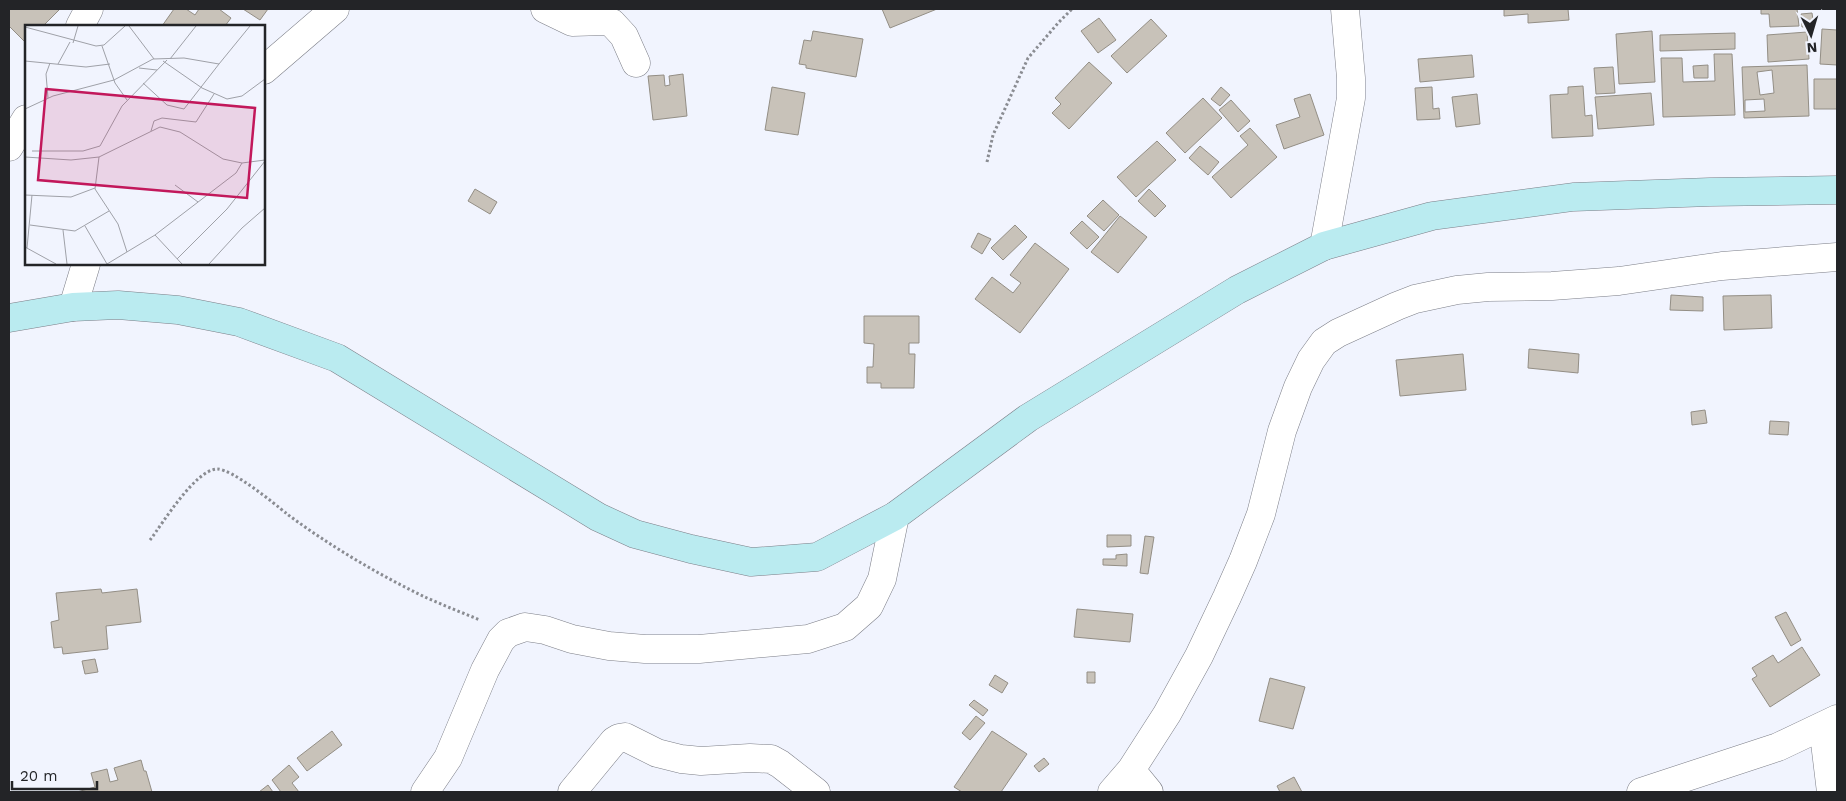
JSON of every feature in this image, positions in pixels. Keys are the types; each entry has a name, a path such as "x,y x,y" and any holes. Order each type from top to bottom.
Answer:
{"main road":[{"path":"9,318 73,307 118,305 178,310 239,322 337,358 598,517 635,534 751,562 817,557 895,516 1028,418 1237,290 1324,246 1432,216 1573,197 1837,190"}],"street":[{"path":"81,25 89,9"},
{"path":"265,69 335,9"},
{"path":"545,9 572,22 605,21 612,23 624,36 636,63"},
{"path":"1324,246 1351,98 1345,9"},
{"path":"9,146 25,120"},
{"path":"1112,792 1131,770 1171,706 1199,656 1227,597 1261,514 1282,431 1298,387 1311,360 1324,342 1338,332 1397,306 1415,299 1457,290 1619,281 1722,266 1837,257"},
{"path":"73,307 86,265"},
{"path":"425,792 448,758 485,670 508,633 525,627 609,646 654,649 700,649 808,639 845,627 869,606 882,580 895,516"},
{"path":"1641,792 1778,747 1830,722 1832,792"},
{"path":"572,792 614,741 625,737 657,753 681,760 771,759 816,792"},
{"path":"1131,770 1149,792"}],"path":[{"path":"988,162 993,136 1028,58 1072,9"},
{"path":"150,540 196,481 209,471 218,469 228,472 244,482 302,525 391,580 508,633"}],"building":[{"path":"9,9 60,9 44,25 25,25 25,42 9,26"},
{"path":"174,9 186,9 195,15 199,9 219,9 231,18 226,25 163,25"},
{"path":"243,9 268,9 260,20"},
{"path":"882,9 937,9 890,28"},
{"path":"1504,9 1568,9 1569,20 1528,23 1528,14 1504,16"},
{"path":"1761,9 1797,9 1799,26 1770,27 1769,14 1761,14"},
{"path":"1812,13 1814,26 1802,27 1801,14"},
{"path":"1099,18 1116,40 1098,53 1081,31"},
{"path":"1151,19 1167,36 1127,73 1111,56"},
{"path":"1822,29 1837,30 1837,65 1820,64"},
{"path":"813,31 863,39 856,77 806,68 806,65 799,64 804,40 811,41"},
{"path":"1652,31 1655,82 1619,84 1616,34"},
{"path":"1807,32 1809,59 1768,62 1767,35"},
{"path":"1735,33 1735,49 1660,51 1660,35"},
{"path":"1714,54 1732,54 1735,115 1663,117 1661,58 1682,58 1683,82 1715,81"},
{"path":"1472,55 1474,77 1420,82 1418,59"},
{"path":"1089,62 1112,83 1069,129 1052,113 1061,104 1055,98"},
{"path":"1708,65 1708,78 1694,78 1693,66"},
{"path":"1807,65 1809,116 1744,118 1742,67","holes":["1772,70 1774,93 1760,95 1757,72","1764,99 1765,111 1745,112 1745,100"]},
{"path":"1613,67 1615,93 1596,94 1594,68"},
{"path":"683,74 687,116 653,120 648,76 664,75 665,86 670,85 669,76"},
{"path":"1814,79 1837,79 1837,109 1814,109"},
{"path":"1583,86 1585,116 1592,115 1593,136 1552,138 1550,95 1568,94 1568,87"},
{"path":"772,87 805,93 798,135 765,130"},
{"path":"1221,87 1230,95 1220,106 1211,99"},
{"path":"1432,87 1433,109 1439,108 1440,119 1417,120 1415,88"},
{"path":"1651,93 1654,125 1598,129 1595,97"},
{"path":"1310,94 1324,135 1284,149 1276,125 1300,117 1294,99"},
{"path":"1477,94 1480,124 1456,127 1452,97"},
{"path":"1203,98 1222,118 1185,153 1166,133"},
{"path":"1231,100 1250,121 1238,132 1219,110"},
{"path":"1250,128 1277,157 1231,198 1212,177 1248,145 1240,136"},
{"path":"1157,141 1176,160 1136,197 1117,177"},
{"path":"1200,146 1219,162 1208,175 1189,158"},
{"path":"475,189 497,202 490,214 468,201"},
{"path":"1149,189 1166,206 1155,217 1138,201"},
{"path":"1103,200 1119,215 1104,231 1087,216"},
{"path":"1120,216 1147,237 1118,273 1091,252"},
{"path":"1082,221 1099,237 1087,249 1070,233"},
{"path":"1015,225 1027,237 1003,260 991,248"},
{"path":"978,233 991,239 982,254 971,247"},
{"path":"1035,243 1069,269 1020,333 975,299 992,277 1013,293 1021,283 1010,275"},
{"path":"1671,295 1703,297 1703,311 1670,310"},
{"path":"1771,295 1772,328 1724,330 1723,296"},
{"path":"864,316 919,316 919,343 909,343 909,354 915,354 914,388 881,388 881,383 867,383 867,367 873,367 874,344 864,343"},
{"path":"1529,349 1579,354 1578,373 1528,368"},
{"path":"1463,354 1466,390 1400,396 1396,360"},
{"path":"1705,410 1707,423 1692,425 1691,412"},
{"path":"1770,421 1789,422 1788,435 1769,434"},
{"path":"1107,535 1131,535 1131,546 1107,547"},
{"path":"1145,536 1154,537 1148,574 1140,573"},
{"path":"1127,554 1127,566 1103,565 1103,559 1116,559 1116,555"},
{"path":"101,589 102,593 137,589 141,622 106,626 108,649 63,654 62,647 54,648 51,622 59,620 56,593"},
{"path":"1077,609 1133,614 1130,642 1074,637"},
{"path":"1786,612 1801,640 1791,646 1775,617"},
{"path":"1802,647 1820,675 1770,707 1752,679 1757,676 1752,668 1773,655 1778,663"},
{"path":"95,659 98,672 85,674 82,661"},
{"path":"1087,672 1095,672 1095,683 1087,683"},
{"path":"995,675 1008,683 1002,693 989,685"},
{"path":"1270,678 1305,687 1293,729 1259,721"},
{"path":"974,700 988,710 983,716 969,705"},
{"path":"976,716 985,723 970,740 962,733"},
{"path":"332,731 342,745 307,771 297,758"},
{"path":"992,731 1027,754 1001,792 962,792 954,787"},
{"path":"1044,758 1049,764 1039,772 1034,766"},
{"path":"141,760 152,792 77,792 95,787 91,773 107,769 110,782 118,780 114,768"},
{"path":"289,765 299,777 292,783 299,792 281,792 272,780"},
{"path":"1294,777 1302,792 1280,792 1277,786"},
{"path":"268,785 273,792 259,792"}]}
